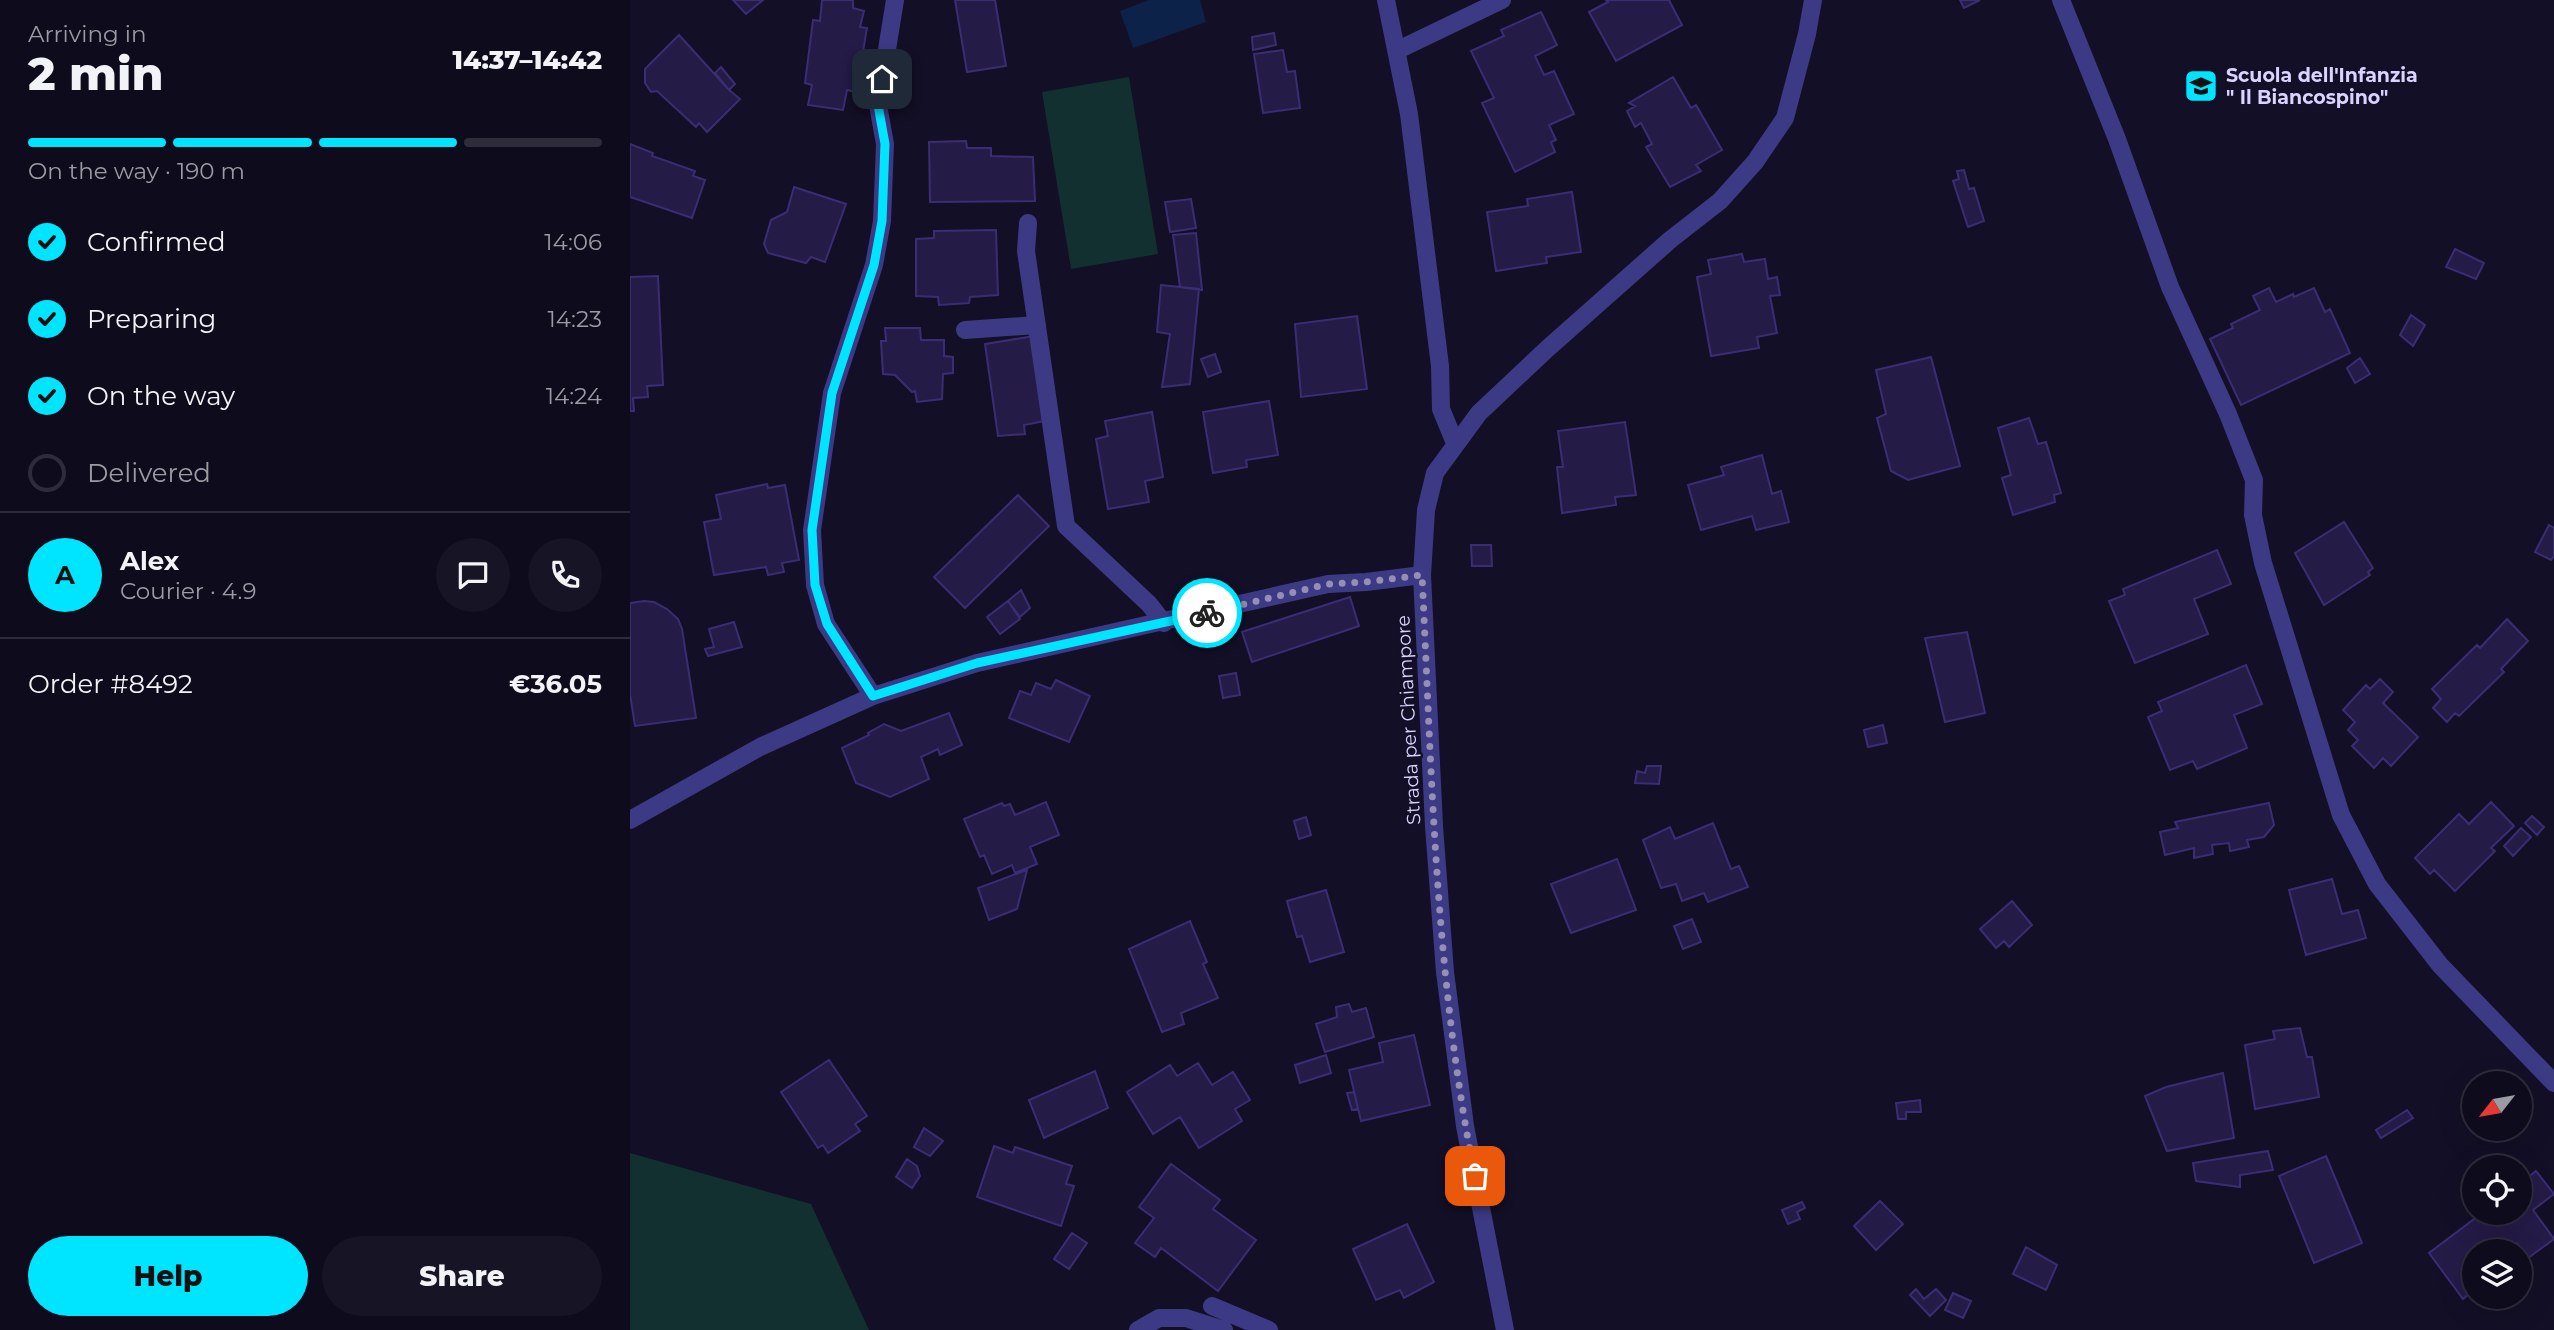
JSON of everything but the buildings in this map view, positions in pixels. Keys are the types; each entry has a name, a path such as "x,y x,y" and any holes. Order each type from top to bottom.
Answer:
{"street":[{"path":"873,696 827,624 815,585 812,530 832,393 874,265 882,221 885,144 878,105 895,0"},
{"path":"1386,0 1409,114 1440,366 1441,409 1455,443"},
{"path":"1398,50 1502,0"},
{"name":"Strada per Chiampore","path":"1506,1330 1465,1126 1445,972 1434,827 1422,575 1426,510 1435,473 1479,413 1670,240 1720,201 1755,162 1785,118 1813,0"},
{"path":"2061,0 2117,139 2170,287 2228,414 2254,480 2253,515 2263,563 2341,814 2377,884 2440,965 2554,1083"},
{"path":"1028,223 1027,251 1066,526 1149,604 1164,622"},
{"path":"965,330 1037,326"},
{"path":"630,820 760,747 873,696 977,663 1328,584 1422,575"},
{"path":"1212,1306 1267,1330"},
{"path":"1138,1330 1159,1318 1186,1318 1224,1330"}],"green space":[{"path":"1129,77 1158,254 1071,269 1042,92"},
{"path":"630,1153 811,1204 869,1330 630,1330"}],"water":[{"path":"1149,0 1200,0 1206,22 1133,48 1120,11"}],"way so far":[{"path":"1207,613 1328,584 1422,575 1434,827 1445,972 1465,1126 1475,1176"}],"place":[{"name":"Scuola dell'Infanzia \" Il Biancospino\"","path":"2201,86"}],"route":[{"path":"882,79 878,105 885,144 882,221 874,265 832,393 812,530 815,585 827,624 848,659 873,696 977,663 1207,613"}]}
